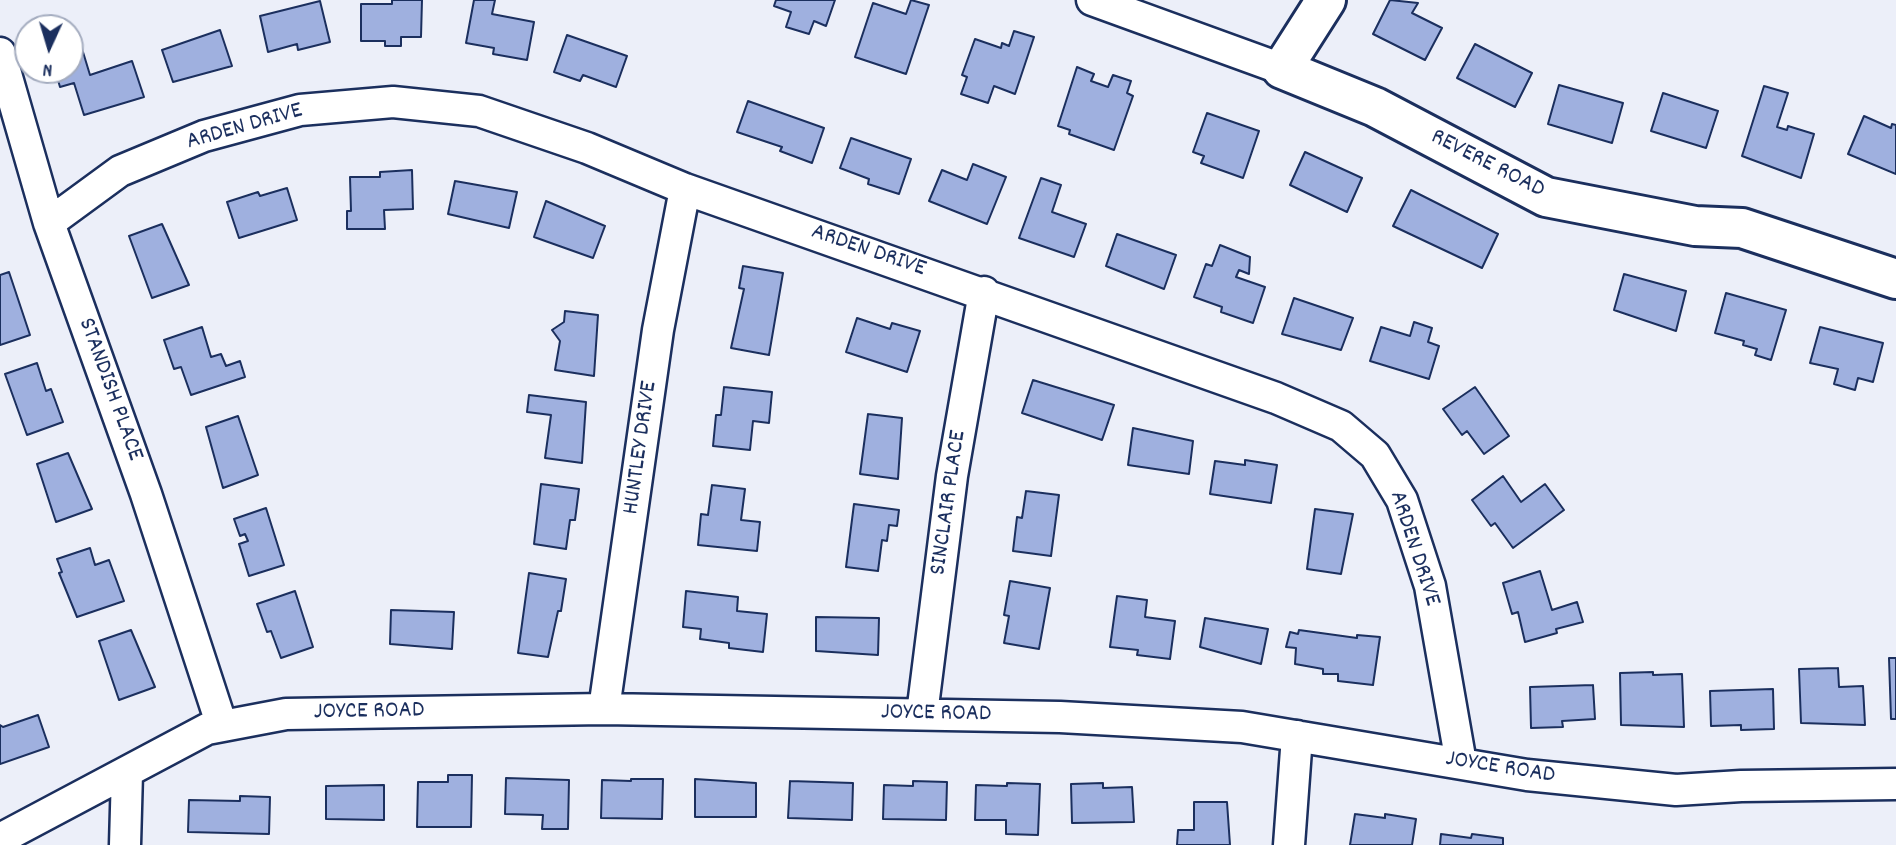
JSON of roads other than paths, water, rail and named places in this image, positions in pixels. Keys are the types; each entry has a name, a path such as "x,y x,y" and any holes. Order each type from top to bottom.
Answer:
{"street":[{"name":"REVERE ROAD","path":"1092,0 1282,69 1375,107 1546,197 1695,226 1742,228 1896,279"},
{"path":"1282,69 1326,0"},
{"name":"STANDISH PLACE","path":"0,53 49,223 146,494 222,726"},
{"name":"ARDEN DRIVE","path":"49,223 120,171 204,136 300,110 393,102 479,111 587,148 685,189 984,292 1276,398 1341,426 1375,455 1402,500 1430,586 1461,763"},
{"name":"HUNTLEY DRIVE","path":"604,709 658,330 685,189"},
{"name":"SINCLAIR PLACE","path":"922,714 952,476 984,292"},
{"name":"JOYCE ROAD","path":"0,839 207,729 286,714 604,709 1060,717 1242,727 1527,775 1676,790 1741,786 1896,784"},
{"path":"1289,845 1297,736"},
{"path":"125,845 128,773"}]}
